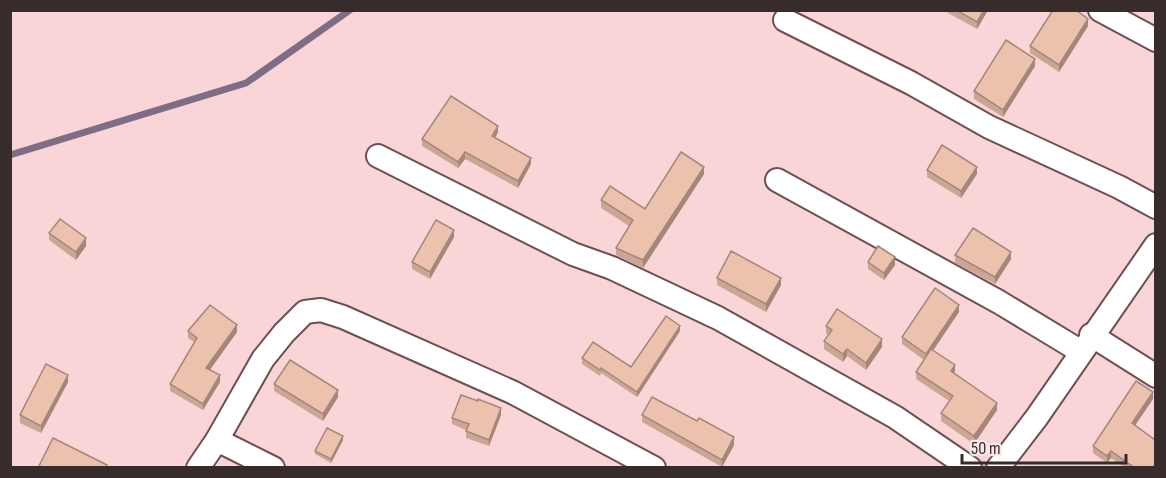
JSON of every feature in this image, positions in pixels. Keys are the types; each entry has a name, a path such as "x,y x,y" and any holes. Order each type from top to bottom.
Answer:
{"street":[{"path":"1100,10 1155,40"},
{"path":"785,20 911,83 989,127 1119,187 1155,207"},
{"path":"378,156 573,254 612,268 718,318 895,417 970,468"},
{"path":"777,180 999,302 1155,376"},
{"path":"998,468 1037,417 1155,244"},
{"path":"198,468 217,440 263,359 305,312 321,310 343,317 512,392 654,468"},
{"path":"217,440 273,468"}],"building":[{"path":"956,10 984,10 977,22"},
{"path":"1053,10 1076,10 1088,19 1059,65 1030,46"},
{"path":"1006,40 1035,59 1003,110 974,91"},
{"path":"451,96 498,126 492,136 531,158 518,181 465,152 458,162 422,139"},
{"path":"942,145 977,167 961,191 927,170"},
{"path":"681,152 704,167 643,260 616,248 633,220 601,200 610,186 645,209"},
{"path":"60,219 86,238 76,252 49,233"},
{"path":"436,220 454,230 430,272 412,262"},
{"path":"973,228 1011,252 995,277 955,255"},
{"path":"878,246 895,257 884,273 868,262"},
{"path":"731,251 781,278 766,304 717,278"},
{"path":"935,288 959,305 926,354 902,337"},
{"path":"210,305 237,325 206,368 220,375 203,404 170,384 197,338 188,331"},
{"path":"837,309 882,339 866,363 847,349 843,354 824,341 832,330 826,326"},
{"path":"666,316 680,326 637,392 582,358 593,342 631,367"},
{"path":"931,349 955,365 951,371 997,403 974,436 941,413 953,396 916,372"},
{"path":"290,360 338,390 323,414 274,384"},
{"path":"46,364 68,375 41,426 20,415"},
{"path":"1136,381 1153,392 1132,423 1155,440 1153,468 1135,468 1111,451 1107,456 1093,446"},
{"path":"461,395 501,408 489,440 466,431 469,424 452,418"},
{"path":"652,397 697,421 699,418 734,437 722,460 642,415"},
{"path":"327,428 343,436 331,459 315,451"},
{"path":"53,438 107,465 106,468 38,468"}],"waterway":[{"path":"10,155 246,83 350,10"}]}
